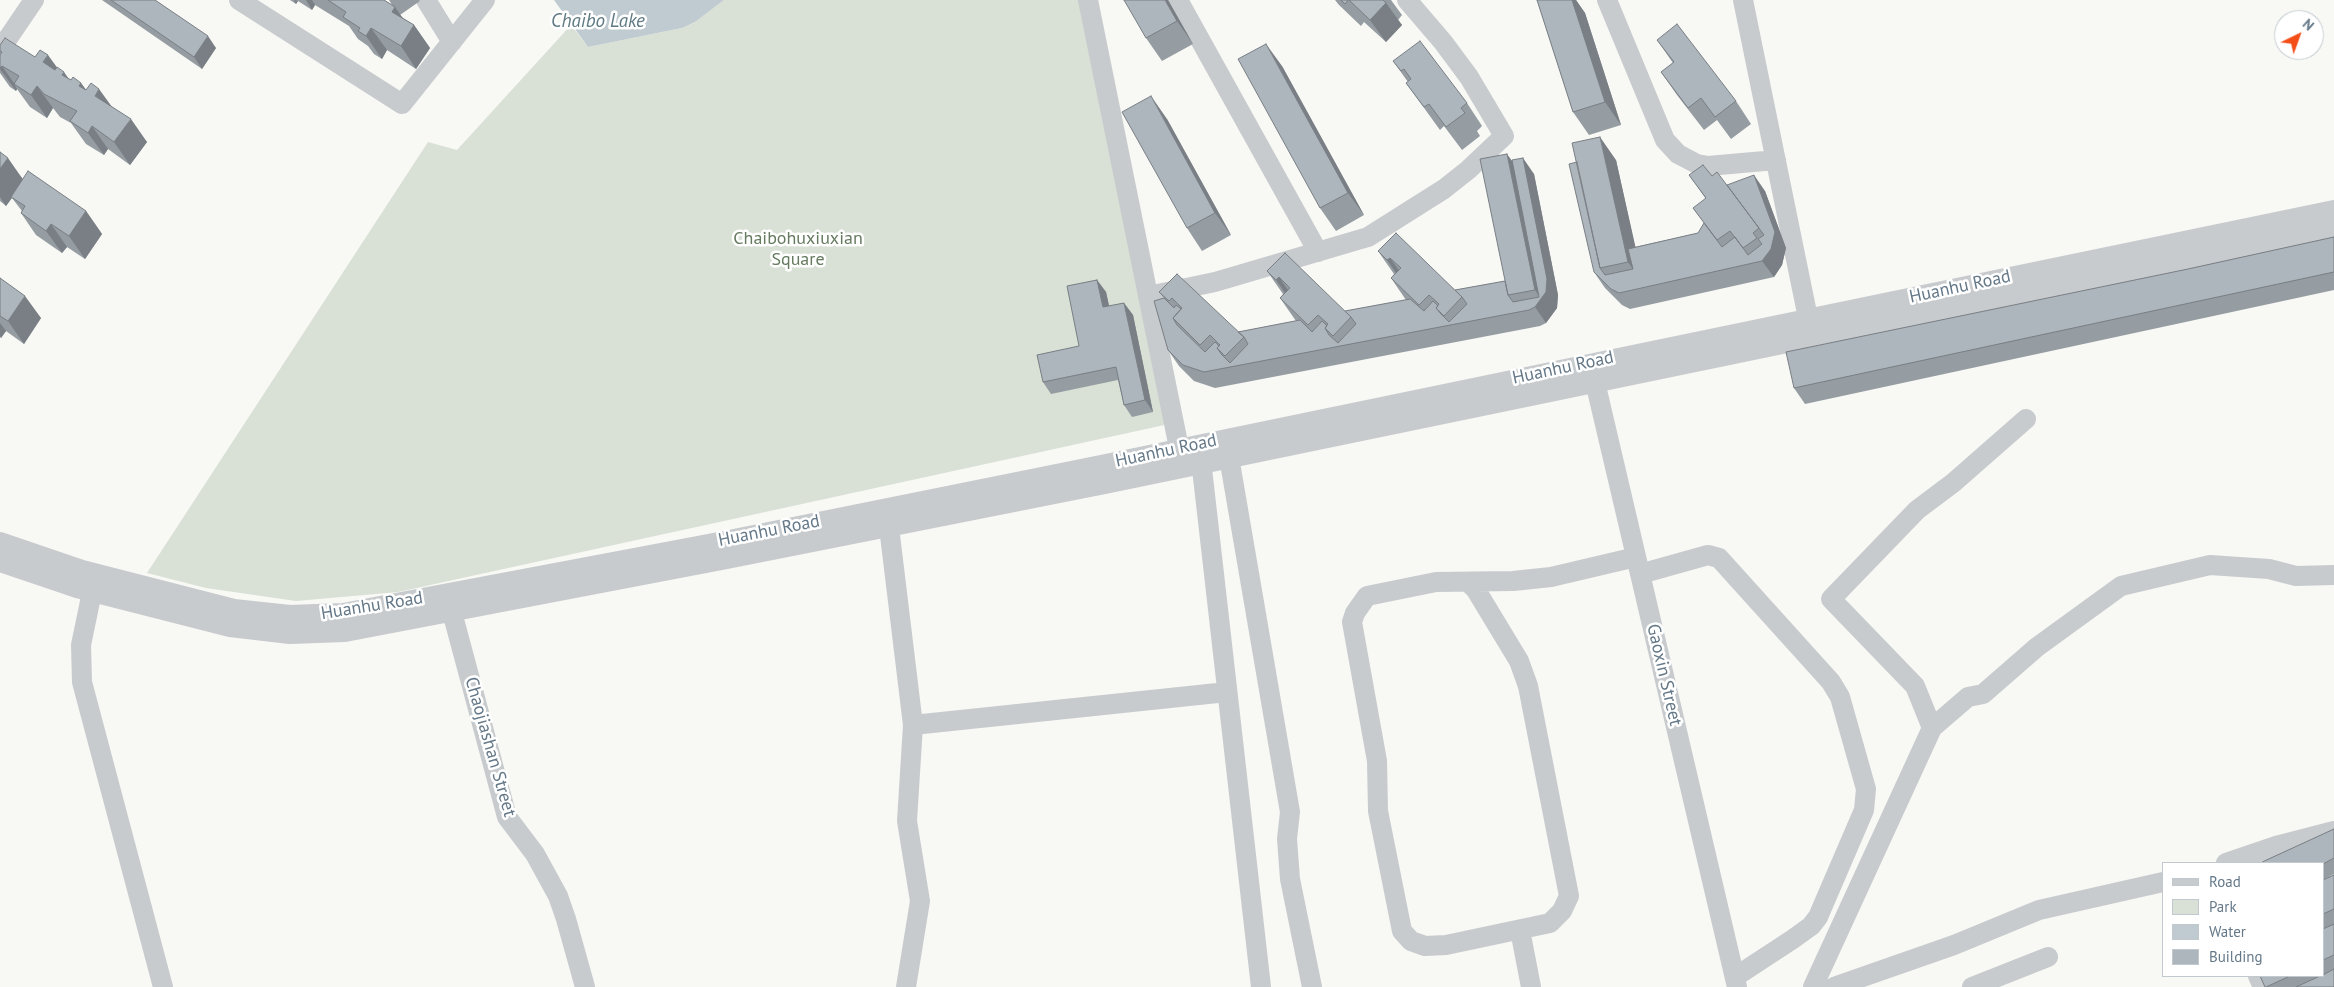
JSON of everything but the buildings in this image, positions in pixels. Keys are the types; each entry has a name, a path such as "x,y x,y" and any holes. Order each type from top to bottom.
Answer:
{"street":[{"path":"0,50 34,0"},
{"path":"239,0 402,104 485,0"},
{"path":"426,0 452,42"},
{"path":"1088,0 1179,448"},
{"path":"1178,0 1318,252"},
{"path":"1148,296 1215,282 1368,236 1410,211 1468,170 1504,136 1469,77 1443,42 1407,0"},
{"path":"1607,0 1665,140 1671,148 1686,159 1708,166 1776,160"},
{"path":"1743,0 1808,318"},
{"name":"Huanhu Road","path":"0,542 91,572 234,609 290,615 343,613 733,539 1179,448 1229,457 1593,372 1808,318 2334,210"},
{"name":"Huanhu Road","path":"0,562 92,592 230,627 280,634 345,632 889,527 1200,453 1593,372 2334,230"},
{"name":"Gaoxin Street","path":"1593,372 1736,982"},
{"path":"1932,728 1915,686 1831,599 1917,510 1953,483 2026,419"},
{"path":"1200,453 1261,987"},
{"path":"1229,457 1290,812 1287,839 1290,879 1312,987"},
{"path":"889,527 913,725 907,821 920,902 906,987"},
{"path":"1468,582 1476,590 1519,661 1528,686 1569,896 1562,911 1550,923 1520,930 1446,945 1425,946 1411,941 1402,931 1378,811 1377,761 1352,622 1355,613 1367,596 1436,582 1513,581 1638,566 1708,555 1719,558 1831,682 1840,697 1866,789 1864,810 1818,917 1811,926 1736,982"},
{"path":"1814,987 1932,728 1968,697 1983,694 2037,647 2121,586 2210,565 2269,570 2296,576 2334,575"},
{"path":"92,592 82,636 82,682 163,987"},
{"name":"Chaojiashan Street","path":"452,612 507,818 535,854 558,896 585,987"},
{"path":"913,725 1228,692"},
{"path":"2229,862 2276,846 2334,831"},
{"path":"1834,987 1954,945 2039,910 2162,882"},
{"path":"1520,930 1531,987"},
{"path":"1972,987 2048,957"}],"green space":[{"name":"Chaibohuxiuxian Square","path":"724,0 1082,0 1169,424 398,592 296,601 206,588 147,573 428,142 457,150 571,25 588,47 682,28 695,22"}],"water":[{"name":"Chaibo Lake","path":"554,0 724,0 695,22 682,28 588,47"}]}
